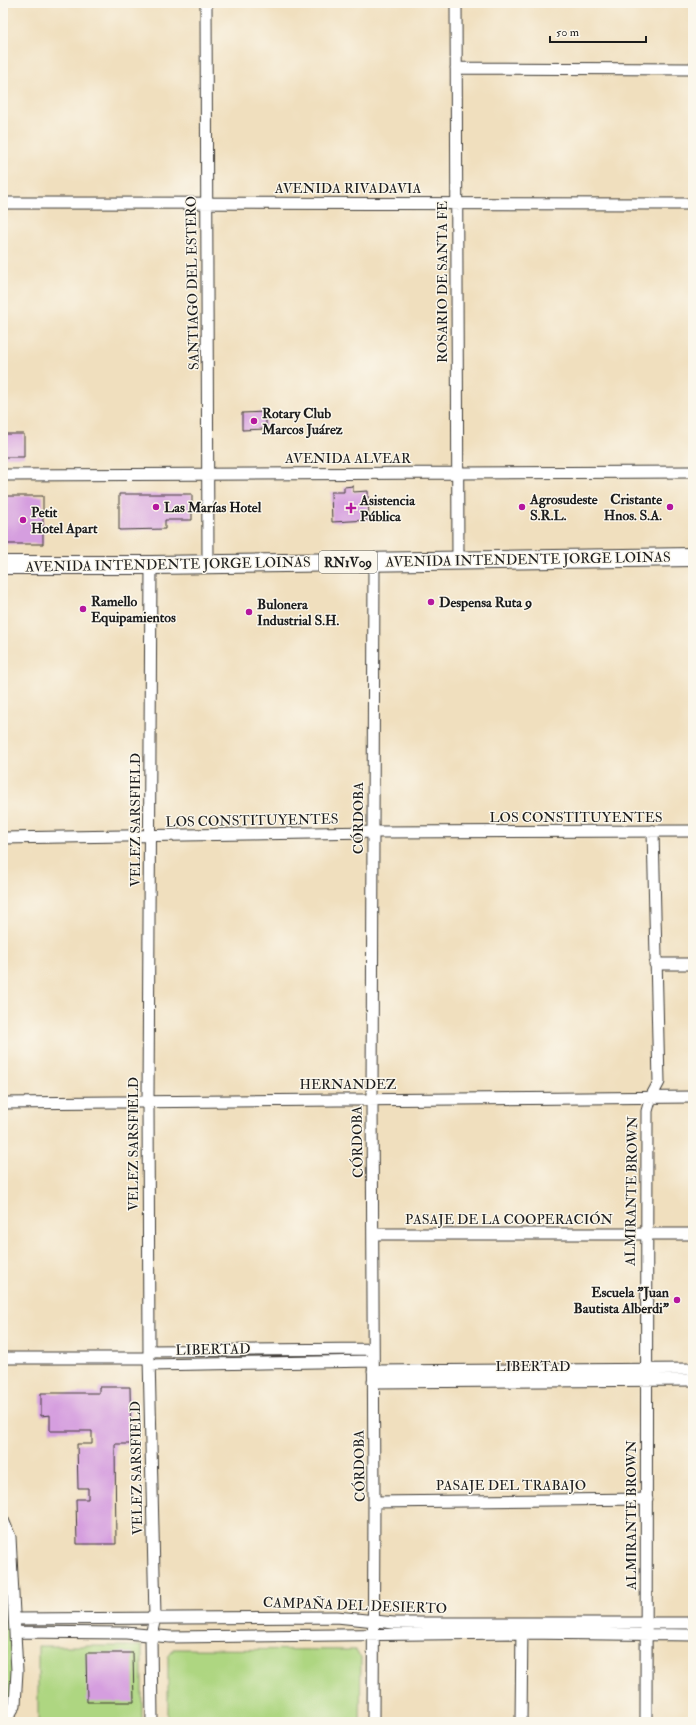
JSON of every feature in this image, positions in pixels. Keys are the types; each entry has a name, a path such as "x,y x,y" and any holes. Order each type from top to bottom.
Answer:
{"main road":[{"name":"AVENIDA INTENDENTE JORGE LOINAS","path":"3,566 693,557"}],"street":[{"name":"SANTIAGO DEL ESTERO","path":"206,3 208,563"},
{"name":"ROSARIO DE SANTA FE","path":"456,3 458,561"},
{"path":"456,68 693,69"},
{"name":"AVENIDA RIVADAVIA","path":"3,203 693,204"},
{"name":"AVENIDA ALVEAR","path":"3,475 693,472"},
{"name":"CÓRDOBA","path":"373,1722 374,1502 372,1349 372,1099 374,562"},
{"name":"VELEZ SARSFIELD","path":"151,565 149,712 151,836 148,1101 149,1358 154,1618 151,1636 152,1722"},
{"name":"ALMIRANTE BROWN","path":"646,1722 647,1111 651,1097 659,1082 653,831"},
{"name":"LOS CONSTITUYENTES","path":"3,838 374,832 693,831"},
{"path":"655,964 693,964"},
{"name":"HERNANDEZ","path":"3,1103 693,1097"},
{"name":"PASAJE DE LA COOPERACIÓN","path":"373,1234 693,1234"},
{"name":"LIBERTAD","path":"149,1358 372,1349"},
{"name":"LIBERTAD","path":"3,1358 149,1358 373,1366 693,1369"},
{"name":"LIBERTAD","path":"373,1382 693,1380"},
{"name":"PASAJE DEL TRABAJO","path":"374,1502 647,1499"},
{"path":"3,1520 10,1537 17,1671 15,1705 5,1722"},
{"name":"CAMPAÑA DEL DESIERTO","path":"15,1619 337,1617 394,1623 522,1628 645,1629 693,1635"},
{"name":"CAMPAÑA DEL DESIERTO","path":"645,1629 693,1623"},
{"path":"521,1722 522,1628"},
{"name":"CAMPAÑA DEL DESIERTO","path":"16,1632 126,1633 151,1636 373,1634 522,1628"}],"green space":[{"path":"3,1520 6,1525 15,1705 3,1722"},
{"path":"3,1585 7,1611 3,1631"},
{"path":"38,1646 142,1646 142,1722 38,1722"},
{"path":"174,1649 355,1650 361,1657 360,1722 168,1722 168,1657"}],"building":[{"name":"Rotary Club Marcos Juárez","path":"266,412 266,429 242,430 242,413"},
{"path":"3,434 24,434 24,457 3,457"},
{"name":"Asistencia Pública","path":"353,486 353,492 368,491 369,520 332,522 331,492 344,492 344,487"},
{"name":"Las Marías Hotel","path":"119,494 192,494 192,520 165,520 165,529 119,530"},
{"name":"Petit Hotel Apart","path":"3,496 43,496 43,544 3,544"},
{"path":"99,1387 130,1387 131,1444 115,1444 116,1544 77,1544 76,1499 88,1499 88,1488 78,1488 77,1444 92,1444 92,1431 50,1431 50,1415 41,1416 41,1393 99,1393"},
{"path":"86,1653 133,1653 134,1702 87,1702"}],"place":[{"name":"Rotary Club Marcos Juárez","path":"254,421"},
{"name":"Las Marías Hotel","path":"156,507"},
{"name":"Agrosudeste S.R.L.","path":"522,507"},
{"name":"Cristante Hnos. S.A.","path":"670,507"},
{"name":"Asistencia Pública","path":"351,508"},
{"name":"Petit Hotel Apart","path":"23,520"},
{"name":"Despensa Ruta 9","path":"431,602"},
{"name":"Ramello Equipamientos","path":"83,609"},
{"name":"Bulonera Industrial S.H.","path":"249,612"},
{"name":"Escuela \"Juan Bautista Alberdi\"","path":"677,1300"}]}
